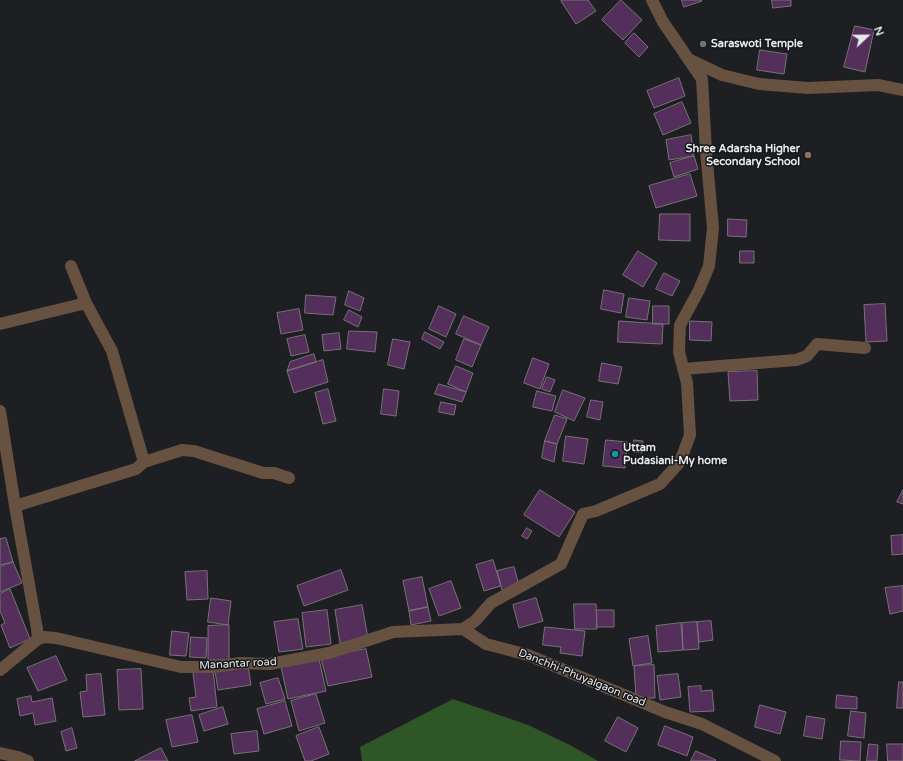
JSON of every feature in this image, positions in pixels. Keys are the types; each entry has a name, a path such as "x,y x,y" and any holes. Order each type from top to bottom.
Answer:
{"street":[{"path":"463,629 476,621 491,603 561,564 583,514 596,511 660,484 680,462 690,435 687,383 679,352 680,325 699,290 709,266 713,228 706,151 702,79 663,22 652,0"},
{"path":"687,59 722,75 759,84 808,88 878,85 903,90"},
{"path":"71,266 86,303 112,351 144,462"},
{"path":"0,324 86,303"},
{"path":"683,369 796,360 807,356 818,344 865,348"},
{"path":"0,411 38,638 0,670"},
{"path":"15,506 136,469 144,462 182,450 194,451 263,473 274,473 289,478"},
{"name":"Manantar road","path":"38,638 56,638 181,667 214,667 240,663 270,664 329,653 393,632 463,629"},
{"name":"Danchhi-Phuyalgaon road","path":"463,629 486,644 528,655 665,712 702,724 775,761"},
{"path":"0,752 28,761"}],"green space":[{"path":"453,699 528,725 570,745 598,761 362,761 360,747"}],"building":[{"path":"588,0 596,11 576,24 561,1"},
{"path":"621,0 642,20 623,40 602,20"},
{"path":"682,0 701,0 702,1 684,7"},
{"path":"772,0 791,0 791,6 773,8"},
{"path":"855,26 874,30 865,72 844,67"},
{"path":"634,33 648,47 639,57 625,43"},
{"path":"760,50 787,54 784,74 757,70"},
{"path":"679,78 685,96 654,108 647,91"},
{"path":"682,102 691,123 663,135 654,114"},
{"path":"691,135 694,156 669,160 666,140"},
{"path":"694,156 698,169 674,177 670,163"},
{"path":"690,174 697,196 656,208 649,186"},
{"path":"660,214 690,214 690,241 659,240"},
{"path":"728,219 747,220 746,237 728,236"},
{"path":"638,251 657,263 643,287 623,275"},
{"path":"740,251 754,251 754,263 740,263"},
{"path":"664,273 680,281 672,296 656,289"},
{"path":"604,290 624,294 621,313 601,309"},
{"path":"349,291 364,298 360,311 345,305"},
{"path":"306,295 336,297 333,315 305,313"},
{"path":"629,298 650,301 647,320 626,317"},
{"path":"885,304 887,341 866,342 864,305"},
{"path":"439,306 456,314 446,337 429,329"},
{"path":"653,306 669,306 669,324 653,324"},
{"path":"299,309 303,330 281,334 277,313"},
{"path":"349,310 362,317 358,327 344,320"},
{"path":"464,316 489,327 481,345 456,334"},
{"path":"619,321 663,324 662,344 618,342"},
{"path":"690,321 712,322 711,341 690,340"},
{"path":"349,331 377,332 375,352 347,349"},
{"path":"425,332 444,342 440,349 422,339"},
{"path":"339,333 341,349 324,351 322,335"},
{"path":"305,335 309,352 291,356 287,339"},
{"path":"393,339 410,342 404,369 388,365"},
{"path":"464,339 481,345 472,367 456,360"},
{"path":"314,354 316,362 287,371 290,362"},
{"path":"533,358 549,364 540,389 524,383"},
{"path":"323,360 328,382 294,393 287,371"},
{"path":"602,363 622,367 618,384 599,381"},
{"path":"456,366 473,373 466,392 448,384"},
{"path":"757,371 758,400 730,401 728,372"},
{"path":"547,377 555,380 550,392 542,389"},
{"path":"439,384 466,392 462,402 435,394"},
{"path":"328,389 336,421 323,424 315,393"},
{"path":"384,389 399,391 396,416 381,414"},
{"path":"563,390 585,398 574,421 555,412"},
{"path":"537,391 556,396 552,411 533,407"},
{"path":"591,400 603,402 600,420 587,417"},
{"path":"441,402 456,405 454,415 439,412"},
{"path":"555,415 567,419 557,444 545,441"},
{"path":"566,436 588,439 584,464 563,461"},
{"name":"Uttam Pudasiani-My home","path":"606,440 627,442 625,468 603,466"},
{"path":"634,440 643,441 642,453 634,452"},
{"path":"545,441 557,444 554,462 542,458"},
{"path":"540,490 575,512 559,537 524,515"},
{"path":"903,490 903,504 897,502"},
{"path":"527,528 532,531 527,539 522,536"},
{"path":"903,535 903,554 892,555 891,536"},
{"path":"6,538 13,562 0,565 0,539"},
{"path":"493,560 501,586 484,591 476,565"},
{"path":"13,562 22,583 0,592 0,567"},
{"path":"514,567 519,585 502,590 497,571"},
{"path":"341,570 348,590 304,606 297,586"},
{"path":"207,571 208,599 187,600 185,572"},
{"path":"422,577 428,607 409,611 403,581"},
{"path":"451,581 461,608 439,616 429,589"},
{"path":"903,586 903,611 890,614 885,588"},
{"path":"10,589 30,639 10,648 1,625 5,623 0,611 0,594"},
{"path":"211,598 231,601 228,625 208,622"},
{"path":"536,598 543,621 519,628 513,605"},
{"path":"574,604 596,604 597,629 575,629"},
{"path":"362,605 368,638 340,643 335,610"},
{"path":"428,607 431,621 411,625 409,611"},
{"path":"327,610 331,644 306,647 302,613"},
{"path":"597,610 614,610 614,627 597,627"},
{"path":"298,619 303,649 279,652 274,622"},
{"path":"711,621 713,640 699,642 697,622"},
{"path":"697,622 699,649 683,650 682,623"},
{"path":"681,623 683,650 658,652 656,626"},
{"path":"229,625 229,660 208,660 208,626"},
{"path":"545,627 585,631 582,656 560,653 561,647 543,645"},
{"path":"172,631 189,633 186,656 170,655"},
{"path":"648,636 652,663 633,666 629,639"},
{"path":"191,637 207,638 206,658 190,657"},
{"path":"366,649 372,677 328,686 321,658"},
{"path":"56,656 67,680 38,691 27,668"},
{"path":"319,659 326,691 288,699 281,667"},
{"path":"654,665 655,698 636,698 634,666"},
{"path":"248,666 251,685 218,690 215,671"},
{"path":"141,669 143,709 119,710 117,670"},
{"path":"213,670 217,707 191,711 189,698 196,697 193,673"},
{"path":"101,674 105,715 83,717 80,692 87,691 86,675"},
{"path":"678,674 681,697 660,700 657,676"},
{"path":"278,678 285,699 266,704 260,683"},
{"path":"899,682 903,682 903,708 897,708"},
{"path":"701,686 701,691 712,690 714,711 690,712 688,687"},
{"path":"316,694 325,723 299,731 291,701"},
{"path":"837,695 857,697 857,709 836,708"},
{"path":"31,696 32,702 52,698 56,721 35,725 33,713 20,716 17,699"},
{"path":"285,701 292,726 264,734 257,709"},
{"path":"760,705 786,712 780,734 755,727"},
{"path":"223,707 228,724 204,731 199,715"},
{"path":"851,711 866,713 864,738 848,736"},
{"path":"192,715 198,742 172,747 166,720"},
{"path":"807,716 825,719 822,739 804,736"},
{"path":"618,717 638,728 626,752 605,741"},
{"path":"665,726 693,737 687,756 658,745"},
{"path":"319,727 329,754 311,761 305,761 296,736"},
{"path":"72,728 77,748 66,751 61,732"},
{"path":"257,731 259,751 234,754 231,734"},
{"path":"841,741 861,742 860,761 840,760"},
{"path":"869,744 878,745 877,761 867,761"},
{"path":"887,744 903,744 903,761 888,761"},
{"path":"161,748 168,761 135,761"},
{"path":"696,751 716,760 691,761"}],"place":[{"name":"Saraswoti Temple","path":"703,44"},
{"name":"Shree Adarsha Higher Secondary School","path":"808,155"},
{"name":"Uttam Pudasiani-My home","path":"615,454"}]}
